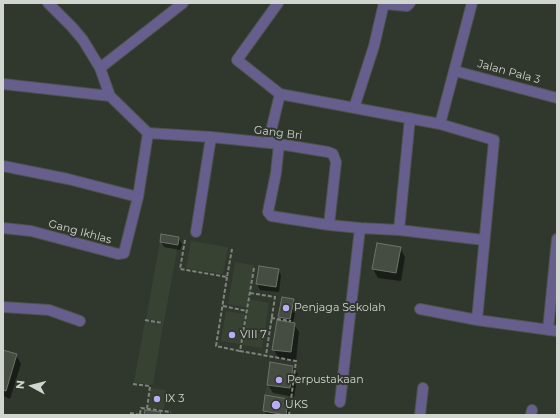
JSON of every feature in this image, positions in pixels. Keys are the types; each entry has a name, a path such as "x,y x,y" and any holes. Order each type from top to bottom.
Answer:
{"street":[{"path":"48,3 83,40 100,68 110,96 148,133"},
{"path":"100,68 184,3"},
{"path":"278,3 237,60 280,94 440,124 494,140 477,320"},
{"path":"354,108 374,46 384,6 407,6 410,3"},
{"path":"440,124 472,3"},
{"name":"Jalan Pala 3","path":"455,70 557,98"},
{"path":"3,84 110,96"},
{"path":"268,143 280,94"},
{"path":"399,230 410,118"},
{"name":"Gang Bri","path":"148,133 211,137 279,144 333,154 336,162 329,225"},
{"name":"Gang Ikhlas","path":"3,228 31,231 121,254 124,253 138,197 148,133"},
{"path":"196,232 211,137"},
{"path":"279,144 276,173 268,212 271,216 329,225 399,230 484,240"},
{"path":"3,166 68,179 138,197"},
{"path":"340,402 360,228"},
{"path":"420,309 477,320 553,331 557,239"},
{"path":"3,307 49,310 80,321"},
{"path":"420,415 423,388"}],"path":[{"path":"185,240 180,269 227,278"},
{"path":"232,249 216,346 296,361 288,415"},
{"path":"240,351 254,268"},
{"path":"250,293 275,297 266,355"},
{"path":"223,306 247,311"},
{"path":"271,318 291,321"},
{"path":"145,320 163,323"},
{"path":"133,384 150,386 147,409"},
{"path":"130,413 140,415 141,408 171,412"}],"shaded area":[{"path":"191,241 228,247 223,274 186,268"},
{"path":"160,242 178,245 164,322 146,319"},
{"path":"235,262 254,265 247,308 228,304"},
{"path":"250,299 269,303 262,348 242,345"},
{"path":"226,311 245,314 240,344 221,341"},
{"path":"145,321 163,324 153,385 134,382"},
{"path":"267,385 290,388 288,399 265,395"},
{"name":"IX 3","path":"151,388 166,390 164,409 148,408"}],"building":[{"path":"161,234 179,237 178,245 160,242"},
{"path":"377,243 401,247 396,273 372,269"},
{"path":"259,266 279,269 276,287 256,284"},
{"name":"Penjaga Sekolah","path":"282,297 294,299 290,319 278,317"},
{"path":"277,320 295,323 291,352 272,350"},
{"path":"3,350 17,354 6,391 3,390"},
{"name":"Perpustakaan","path":"270,362 293,366 290,388 267,385"},
{"name":"UKS","path":"265,395 288,399 286,415 263,411"},
{"path":"145,410 161,412 160,415 144,415"}],"place":[{"name":"Penjaga Sekolah","path":"286,308"},
{"name":"VIII 7","path":"232,335"},
{"name":"Perpustakaan","path":"279,380"},
{"name":"IX 3","path":"157,399"},
{"name":"UKS","path":"276,405"}]}
